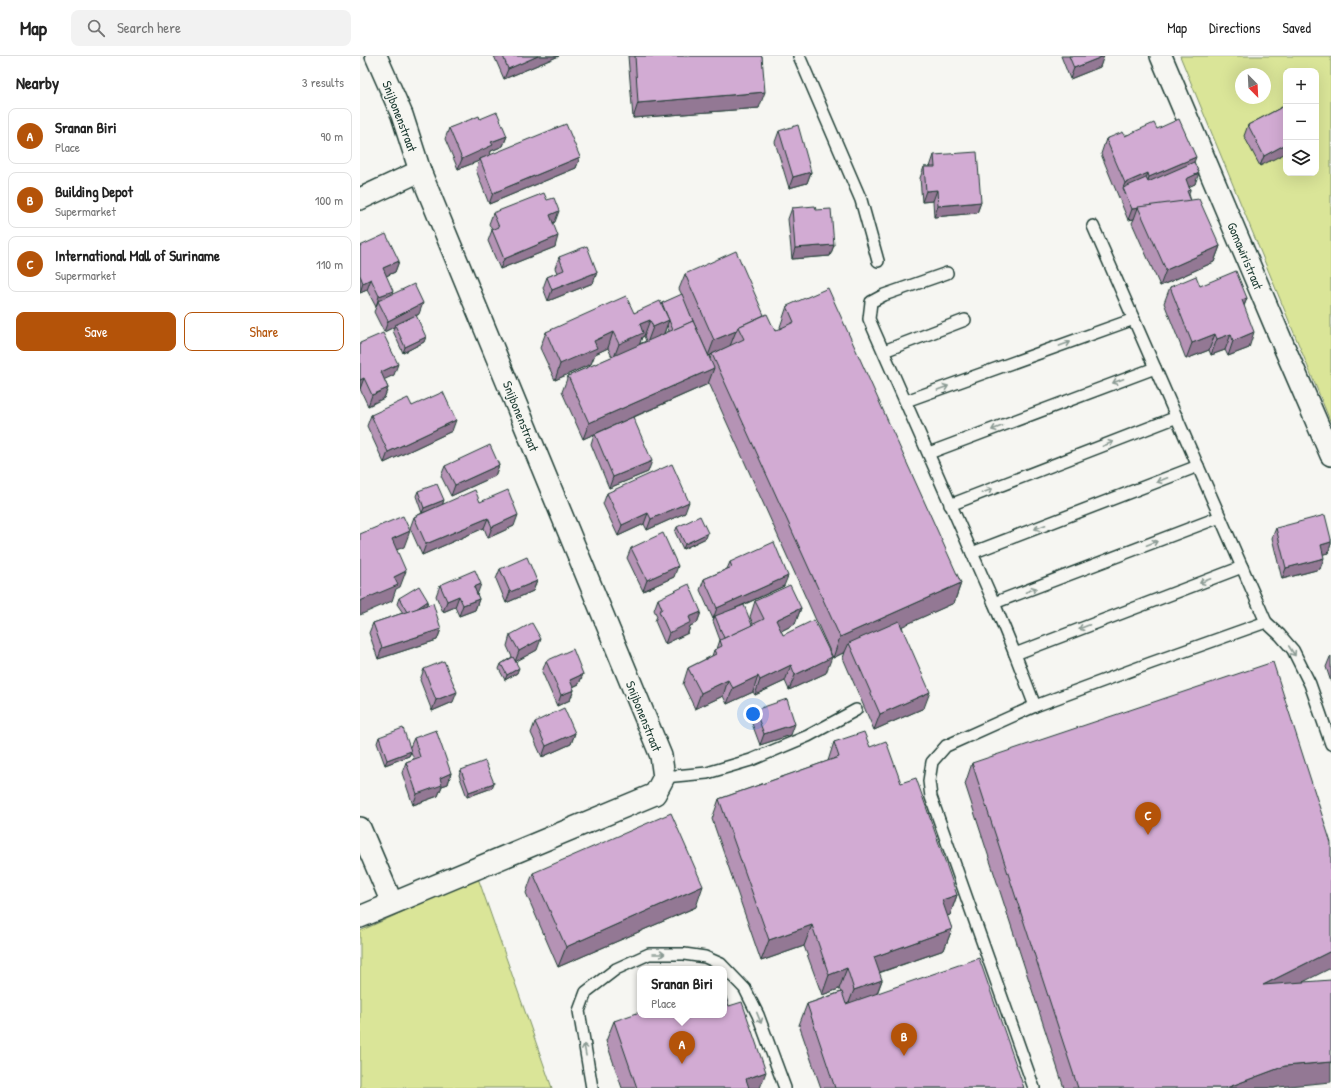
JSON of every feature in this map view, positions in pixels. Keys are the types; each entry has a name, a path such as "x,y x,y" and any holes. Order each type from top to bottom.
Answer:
{"street":[{"name":"Snijbonenstraat","path":"376,56 402,115 420,171 661,756 664,777"},
{"name":"Gomawiristraat","path":"1162,56 1331,455"},
{"path":"360,199 420,171"},
{"path":"360,917 655,794 664,777"},
{"path":"360,828 392,903"}],"lane":[{"path":"799,56 861,200 878,261"},
{"path":"1093,226 1266,622 1293,650 1310,684 1331,744"},
{"path":"947,273 884,295 871,302 869,319 1016,654 1035,706"},
{"path":"906,401 1134,319"},
{"path":"884,351 965,320"},
{"path":"929,453 1155,368"},
{"path":"950,505 1177,417"},
{"path":"972,554 1198,466"},
{"path":"994,603 1220,517"},
{"path":"1016,654 1242,567"},
{"path":"1034,1088 931,797 929,781 932,762 946,746 1035,706 1266,622"},
{"path":"664,777 707,774 751,760 808,736 856,710"},
{"path":"592,1088 579,1011 586,992 616,969 649,954 684,954 705,957 723,966"},
{"path":"727,970 745,990 758,1015 785,1088"}],"green space":[{"path":"1180,56 1331,56 1331,423"},
{"path":"478,878 552,1088 360,1088 360,931"}],"building":[{"path":"503,56 538,56 508,69"},
{"path":"635,56 762,56 765,92 638,103"},
{"path":"1069,56 1104,56 1074,68"},
{"path":"1283,107 1283,146 1264,156 1248,125"},
{"path":"497,112 507,136 491,142 493,145 462,159 449,128 479,116 480,119"},
{"path":"1179,119 1196,157 1149,177 1148,173 1125,183 1106,139 1123,132 1125,136 1154,123 1157,129"},
{"path":"566,124 580,157 493,193 480,159"},
{"path":"798,125 811,172 793,177 779,131"},
{"path":"977,152 981,202 938,206 937,190 926,191 924,167 935,167 934,155"},
{"path":"1194,162 1199,173 1186,179 1190,190 1187,191 1191,201 1132,209 1123,188 1146,178 1148,182"},
{"path":"544,193 547,200 554,198 559,211 550,215 558,236 504,259 492,230 499,227 493,213"},
{"path":"1199,199 1220,246 1166,270 1138,207"},
{"path":"815,206 816,210 831,209 834,245 795,248 792,208"},
{"path":"386,234 399,261 383,268 393,291 379,296 371,279 363,283 360,275 360,246"},
{"path":"587,246 597,272 552,290 547,277 564,270 559,257"},
{"path":"736,251 764,315 738,327 736,331 714,340 685,274"},
{"path":"1236,271 1247,298 1242,300 1254,332 1233,341 1231,334 1217,339 1215,334 1192,343 1170,287 1196,276 1200,286"},
{"path":"414,284 423,303 388,321 378,301"},
{"path":"828,288 961,583 840,637 712,354 744,339 738,327 767,314 775,331 794,322 787,306"},
{"path":"682,294 693,321 673,330 662,303"},
{"path":"626,296 634,313 660,301 669,320 653,327 650,320 640,324 643,333 619,344 613,332 594,341 597,348 560,364 546,332"},
{"path":"416,315 426,337 405,347 395,325"},
{"path":"693,321 714,368 589,423 568,376"},
{"path":"383,333 398,364 381,372 388,388 372,395 364,378 360,380 360,343"},
{"path":"443,392 456,420 388,452 371,415 408,398 412,406"},
{"path":"633,417 652,461 613,477 595,434"},
{"path":"490,445 499,465 455,485 445,466"},
{"path":"672,464 689,502 651,519 648,513 622,525 607,493"},
{"path":"437,484 444,500 424,508 418,491"},
{"path":"475,490 480,502 508,490 518,515 492,527 488,518 426,544 414,517"},
{"path":"1325,515 1331,542 1321,545 1324,558 1286,568 1276,528"},
{"path":"403,516 410,531 392,539 406,571 394,577 398,585 360,601 360,534"},
{"path":"700,516 708,533 685,544 677,527"},
{"path":"663,533 678,566 647,580 631,548"},
{"path":"774,542 788,576 717,608 704,579 732,567 730,562"},
{"path":"527,557 537,581 510,592 500,569"},
{"path":"475,570 481,584 474,587 479,599 463,605 459,596 447,601 440,585"},
{"path":"689,584 701,612 689,617 691,622 669,633 659,611 662,609 658,599"},
{"path":"790,585 801,608 776,620 783,635 814,620 832,657 795,675 791,665 760,680 758,676 733,688 728,680 701,693 688,668 716,654 714,650 722,646 720,640 764,619 755,601"},
{"path":"419,586 428,601 416,609 407,612 399,598"},
{"path":"433,603 441,629 382,648 373,623"},
{"path":"744,605 752,625 724,638 715,616"},
{"path":"899,621 930,692 880,714 849,643"},
{"path":"532,623 541,639 519,651 510,635"},
{"path":"573,649 583,674 570,680 574,690 561,695 546,661"},
{"path":"513,657 519,668 507,675 501,664"},
{"path":"444,661 457,692 436,700 424,669"},
{"path":"1273,662 1331,843 1331,951 1263,985 1331,980 1331,1062 1285,1066 1226,1088 1078,1088 972,763"},
{"path":"787,699 795,724 764,734 755,710"},
{"path":"564,708 575,733 546,746 535,722"},
{"path":"403,728 411,751 387,760 379,737"},
{"path":"436,730 451,773 440,778 442,785 417,794 406,762 420,757 414,738"},
{"path":"864,732 870,747 886,741 901,783 916,778 957,895 942,900 952,929 874,957 882,980 854,990 847,968 829,975 812,925 769,940 719,799 839,757 834,742"},
{"path":"485,761 494,783 469,792 461,770"},
{"path":"671,813 703,886 566,947 533,873"},
{"path":"979,958 1024,1088 835,1088 807,1004 842,992 846,1004"},
{"path":"727,1000 729,1006 742,1002 766,1072 746,1079 749,1088 637,1088 614,1021 637,1013 637,1018 727,1018"}],"place":[{"name":"International Mall of Suriname","path":"1148,835"},
{"name":"Building Depot","path":"904,1056"},
{"name":"Sranan Biri","path":"682,1064"}]}
